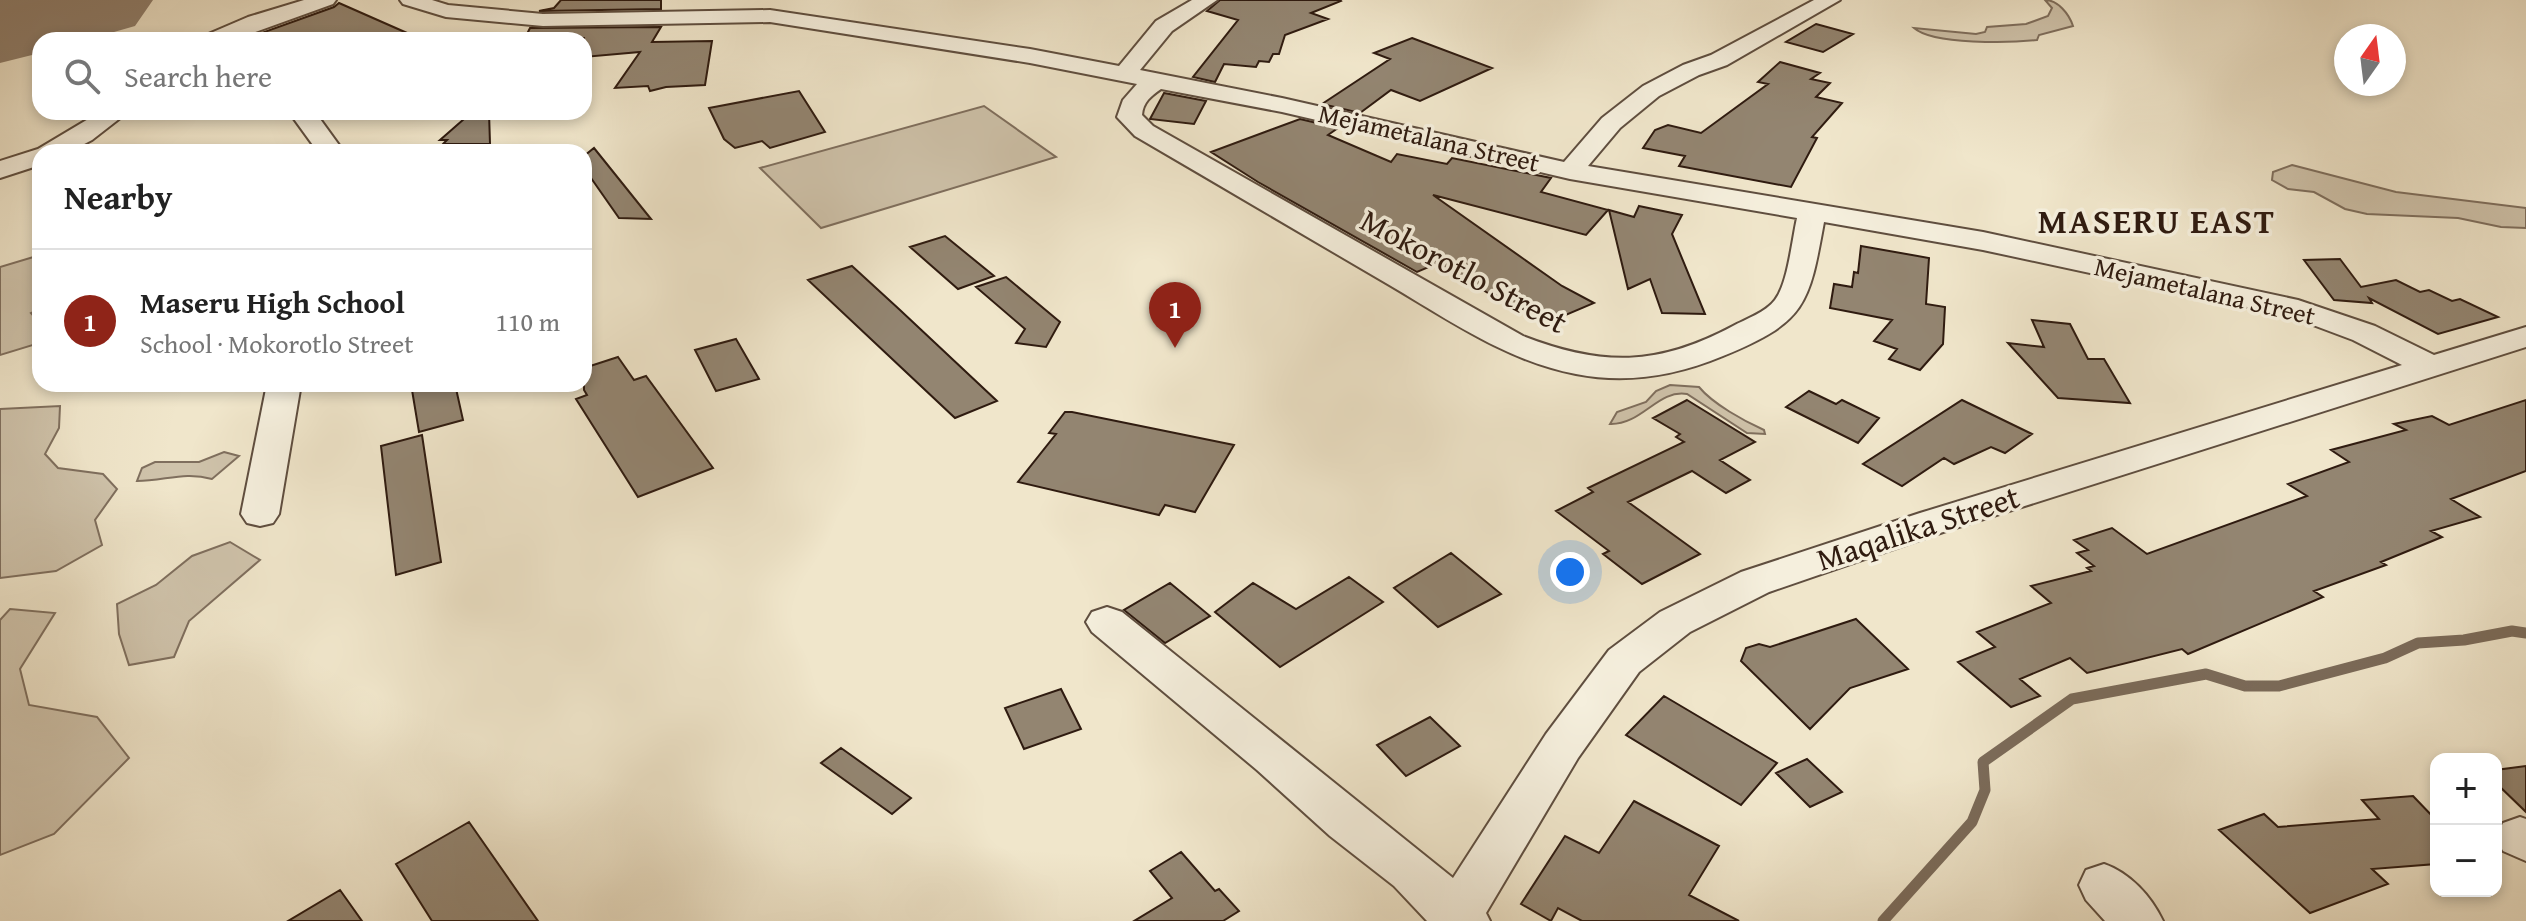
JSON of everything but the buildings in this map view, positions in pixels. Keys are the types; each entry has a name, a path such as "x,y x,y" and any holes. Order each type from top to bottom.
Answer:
{"street":[{"path":"233,32 326,0"},
{"name":"Mejametalana Street","path":"410,0 446,11 543,20 667,9 770,16 945,41 1157,80 1387,128 1570,171 1983,241 2298,309 2364,333 2432,367"},
{"path":"1124,75 1164,26 1207,0"},
{"path":"1570,171 1611,123 1651,91 1691,70 1719,60 1826,0"},
{"name":"Mokorotlo Street","path":"1157,80 1137,96 1130,107 1129,117 1144,131 1512,343 1573,366 1609,371 1639,370 1688,360 1710,352 1772,316 1789,303 1812,214"},
{"path":"65,144 105,120"},
{"path":"309,120 326,144"},
{"path":"0,170 32,159"},
{"name":"Maqalika Street","path":"1458,919 1562,746 1624,661 1675,622 1755,582 1933,522 2526,337"},
{"path":"260,514 283,392"},
{"path":"1107,622 1273,757 1347,822 1412,871 1458,919"},
{"path":"2104,885 2137,921"}],"shaded area":[{"path":"2045,0 2062,8 2073,26 2039,35 2037,40 2009,42 1954,40 1924,34 1914,28 1976,34 1985,32 1987,27 2026,24 2048,16 2052,8"},
{"path":"984,106 1056,157 821,228 760,168"},
{"path":"2292,165 2396,192 2526,208 2526,228 2501,227 2458,218 2367,214 2345,209 2314,192 2288,189 2272,180 2273,172"},
{"path":"32,257 32,345 0,355 0,267"},
{"path":"1670,385 1699,387 1720,406 1764,430 1765,434 1747,433 1687,394 1667,397 1631,419 1610,424 1617,412 1646,402 1656,391"},
{"path":"60,406 59,428 45,454 58,468 103,474 117,489 95,520 102,545 56,571 0,578 0,409"},
{"path":"224,452 239,456 212,479 183,476 137,481 142,468 155,462 199,462"},
{"path":"230,542 260,560 189,621 174,657 129,665 119,634 117,604 156,585 192,556"},
{"path":"10,609 55,613 20,669 29,705 97,717 129,758 54,834 0,855 0,620"}],"waterway":[{"path":"1883,921 1972,822 1985,790 1983,762 2072,699 2206,674 2245,686 2279,686 2385,658 2418,643 2464,640 2512,631 2526,633"}],"taxiway":[{"path":"0,41 98,0"}],"runway":[{"path":"0,24 91,0"}],"place":[{"name":"Maseru High School","path":"1175,348"}],"district":[{"name":"MASERU EAST","path":"2157,221"}]}
